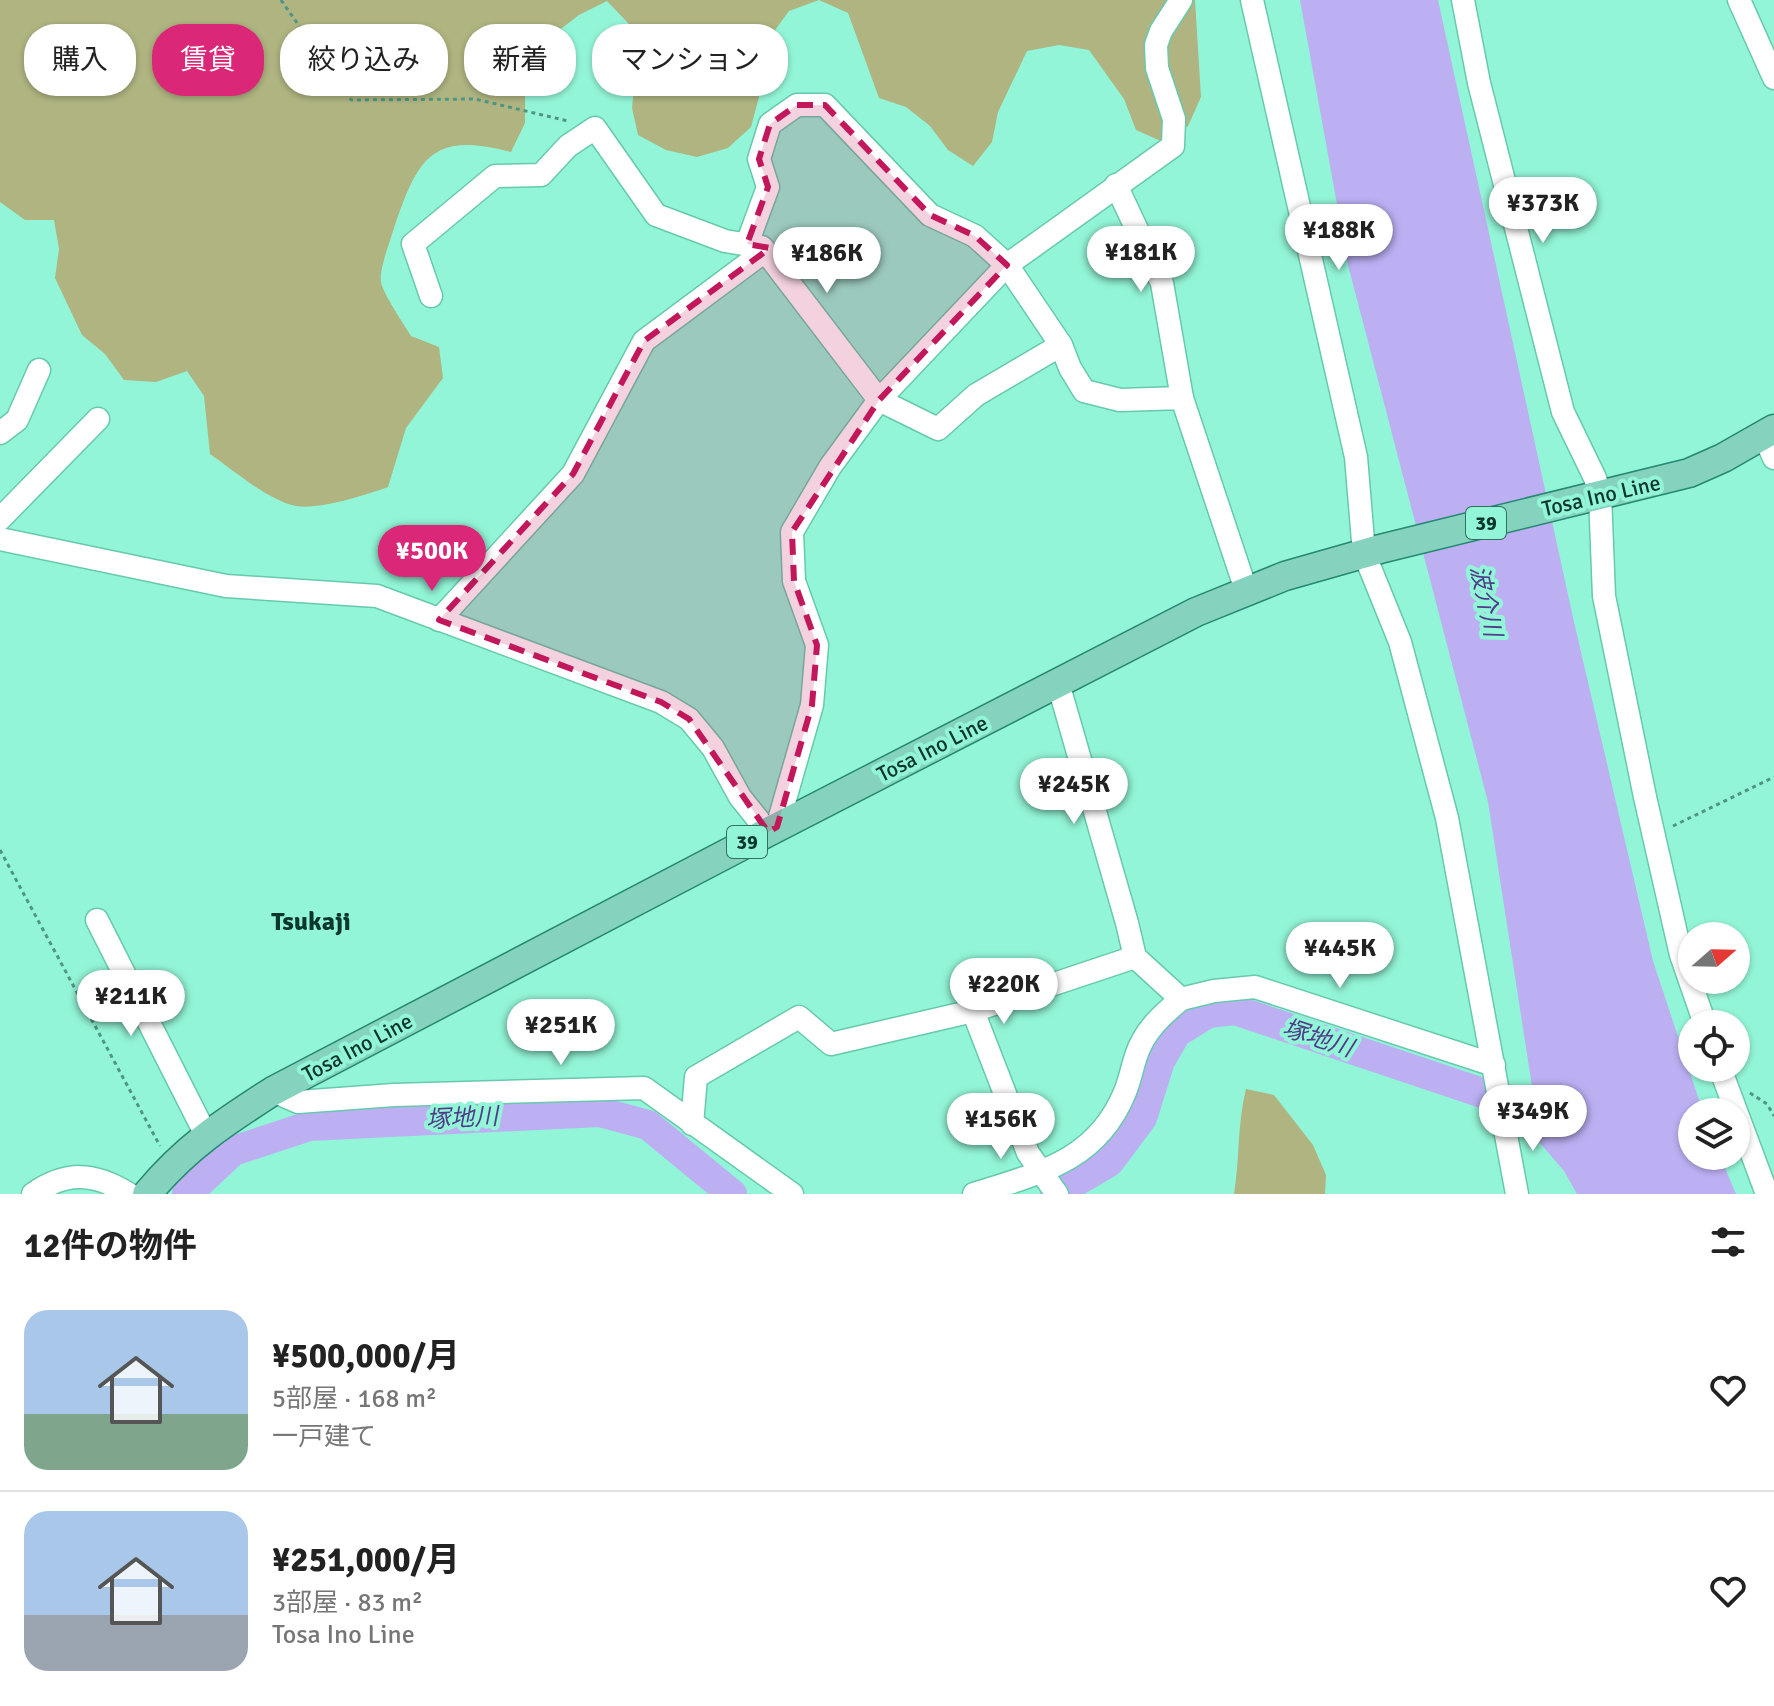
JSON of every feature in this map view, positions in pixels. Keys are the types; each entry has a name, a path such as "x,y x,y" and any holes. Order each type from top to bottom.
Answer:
{"main road":[{"name":"Tosa Ino Line","path":"147,1194 171,1165 206,1135 273,1091 1196,612 1246,590 1372,551 1689,473 1771,441"}],"street":[{"path":"0,539 226,586 377,596 661,702 689,719 713,748 740,797 773,829 812,705 817,645 794,581 792,532 830,467 879,400 1007,265 1173,146 1174,119 1157,68 1156,45 1161,31 1181,0"},
{"path":"1252,0 1356,457 1372,551 1428,741 1447,818 1517,1194"},
{"path":"1463,0 1479,83 1563,412 1595,478 1604,596 1653,835 1681,955 1700,1010"},
{"path":"1739,0 1774,78"},
{"path":"439,620 573,474 644,341 756,248 768,187 759,159 770,124 797,105 825,105 930,215 975,236 1007,265 1061,345 1084,391 1120,400 1182,398"},
{"path":"431,296 413,244 495,176 541,175 568,146 595,128 656,215 725,241 756,248 879,400 938,429 976,395 1061,345"},
{"path":"1116,185 1162,283 1182,398 1246,590"},
{"path":"0,433 17,420 39,370"},
{"path":"0,519 98,419"},
{"path":"1058,683 1135,957 1181,999"},
{"path":"97,920 206,1135"},
{"path":"692,1124 696,1077 799,1017 831,1044 973,1011 1135,957"},
{"path":"974,1194 1042,1173 1090,1145 1105,1131 1126,1090 1146,1032 1181,999 1214,991 1255,987 1495,1070"},
{"path":"973,1011 1028,1153 1057,1194"},
{"path":"1725,1082 1767,1194"},
{"path":"273,1091 298,1102 394,1095 644,1088 792,1194"},
{"path":"33,1194 69,1176 94,1178 129,1194"}],"path":[{"path":"281,0 351,100 475,99 595,128"},
{"path":"1653,835 1774,777"},
{"path":"0,850 171,1165"}],"highlighted area":[{"path":"797,105 825,105 930,215 975,236 1007,265 879,400 792,532 794,581 817,645 812,705 777,827 768,832 689,719 661,702 439,620 573,474 644,341 770,248 747,244 768,187 759,159 770,124"}],"green space":[{"path":"0,0 819,0 789,11 780,24 628,24 607,1 567,24 464,24 464,96 525,96 525,123 511,152 484,146 446,148 421,167 411,183 385,255 381,282 411,336 439,347 443,378 406,428 388,487 342,501 306,507 285,503 210,454 204,396 187,371 156,382 124,380 105,354 82,335 55,278 59,249 54,220 25,220 0,202"},
{"path":"819,0 1195,0 1201,97 1188,126 1163,142 1136,130 1124,99 1089,50 1059,45 1027,51 998,112 992,142 973,166 948,150 930,126 906,107 879,98 848,13"},
{"path":"633,96 759,96 751,127 728,148 697,157 666,150 638,135 632,108"},
{"path":"1246,1089 1274,1095 1313,1145 1326,1175 1325,1194 1234,1194"}],"water":[{"name":"波介川","path":"1300,0 1438,0 1574,622 1653,961 1678,1036 1678,1082 1693,1082 1698,1098 1678,1098 1678,1170 1726,1170 1736,1194 1577,1194 1564,1171 1521,1121 1533,1093 1488,802 1348,265"}],"waterway":[{"name":"塚地川","path":"1055,1194 1109,1162 1142,1118 1160,1061 1176,1033 1208,1013 1235,1010 1566,1121"},
{"name":"塚地川","path":"187,1194 233,1151 309,1126 600,1112 648,1125 732,1194"}],"district":[{"name":"Tsukaji","path":"311,921"}]}
